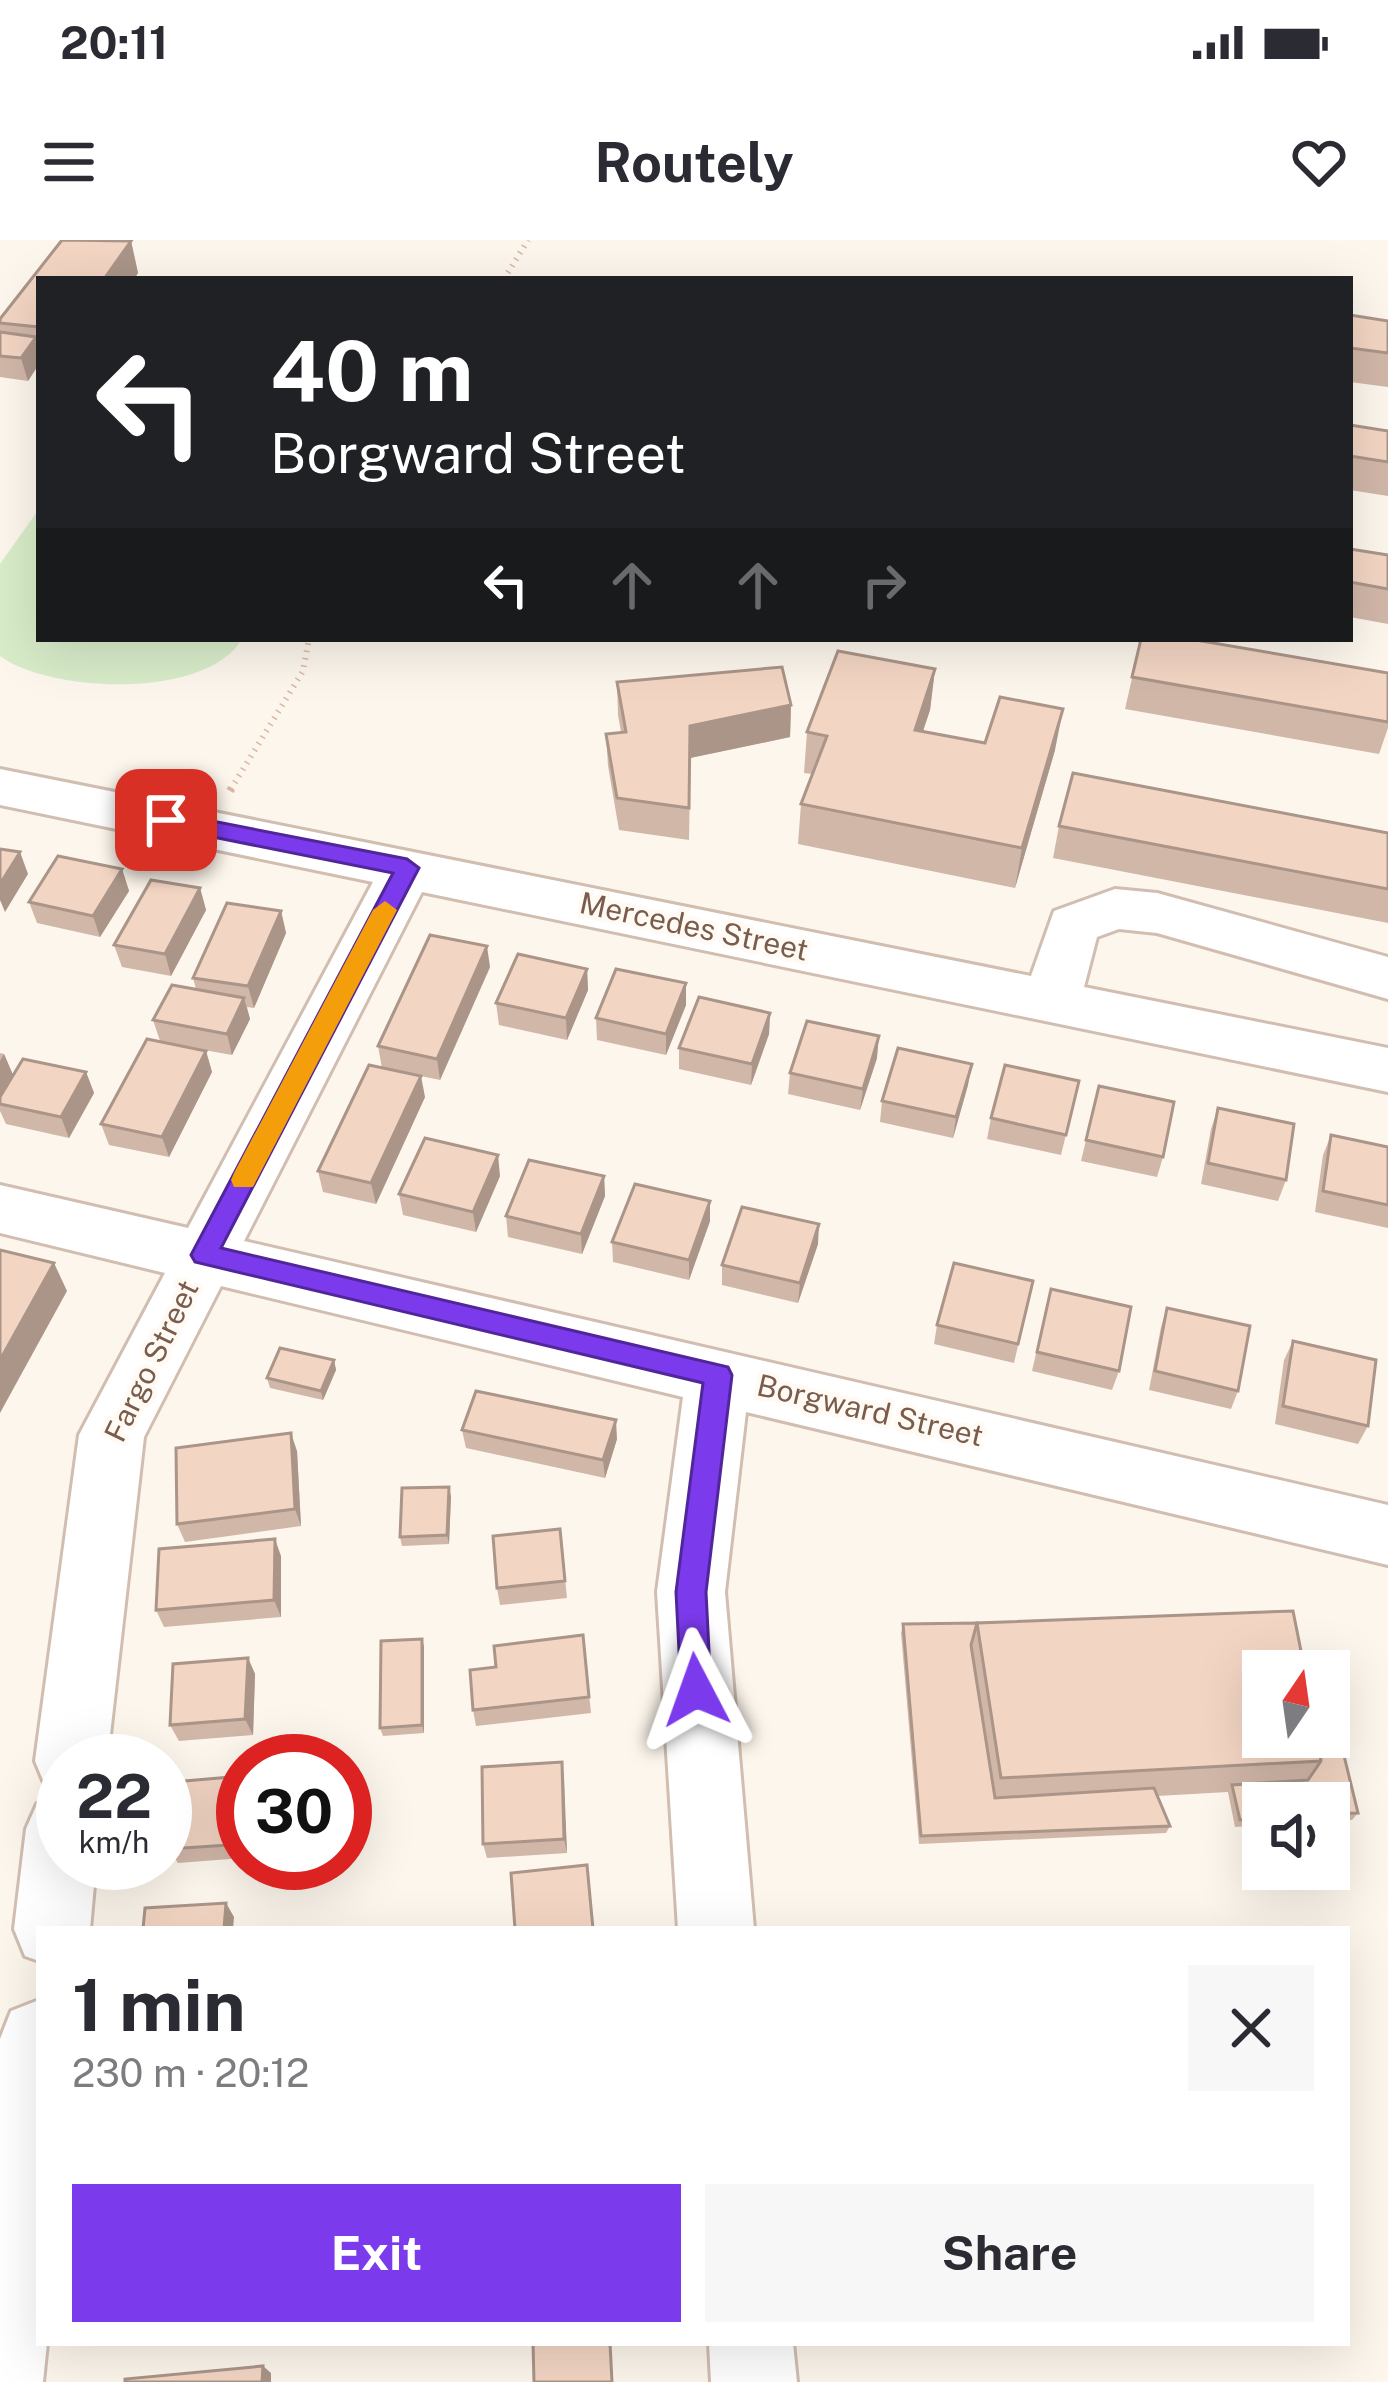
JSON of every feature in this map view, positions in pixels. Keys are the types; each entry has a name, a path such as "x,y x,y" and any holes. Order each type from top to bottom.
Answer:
{"street":[{"name":"Mercedes Street","path":"0,787 1388,1070"},
{"name":"Fargo Street","path":"74,1734 108,1449 407,868"},
{"path":"1052,1001 1073,925 1115,909 1157,913 1388,978"},
{"name":"Borgward Street","path":"0,1209 1388,1535"},
{"path":"716,1926 691,1592 718,1375"},
{"path":"52,1926 56,1890"},
{"path":"0,2382 36,2065"},
{"path":"751,2346 754,2382"}],"path":[{"path":"506,276 528,240"},
{"path":"208,828 303,671 308,642"}],"green space":[{"path":"36,513 36,642 239,642 223,659 196,673 163,681 89,683 23,668 0,656 0,564"}],"building":[{"path":"62,240 131,241 106,276 36,276 36,327 0,323"},
{"path":"1353,315 1388,321 1388,353 1353,348"},
{"path":"0,332 36,337 21,358 0,356"},
{"path":"1353,425 1388,431 1388,462 1353,456"},
{"path":"1353,549 1388,555 1388,589 1353,583"},
{"path":"1140,642 1207,642 1388,673 1388,722 1132,677"},
{"path":"838,651 935,669 915,730 985,743 1000,697 1063,709 1022,848 801,804 827,736 807,732"},
{"path":"782,667 791,705 690,726 689,808 617,798 606,734 626,732 617,682"},
{"path":"1073,773 1388,833 1388,889 1059,826"},
{"path":"0,849 20,852 0,884"},
{"path":"58,856 122,869 93,916 29,902"},
{"path":"151,880 200,888 165,954 114,945"},
{"path":"227,903 281,911 248,986 193,978"},
{"path":"430,935 487,946 437,1059 378,1046"},
{"path":"518,954 587,969 566,1018 496,1003"},
{"path":"616,969 686,983 666,1034 596,1018"},
{"path":"172,985 244,998 227,1034 153,1020"},
{"path":"699,997 770,1013 752,1064 679,1048"},
{"path":"807,1021 879,1036 863,1089 790,1073"},
{"path":"147,1039 206,1051 162,1137 101,1124"},
{"path":"898,1048 972,1064 956,1117 882,1101"},
{"path":"23,1059 86,1072 61,1117 0,1104"},
{"path":"369,1065 421,1076 371,1183 318,1171"},
{"path":"1005,1065 1079,1081 1066,1135 991,1118"},
{"path":"1099,1086 1174,1102 1163,1157 1086,1140"},
{"path":"1218,1108 1294,1124 1286,1180 1208,1163"},
{"path":"1331,1135 1388,1147 1388,1205 1323,1191"},
{"path":"425,1138 498,1155 473,1212 399,1194"},
{"path":"529,1160 604,1176 581,1234 506,1216"},
{"path":"635,1184 710,1201 689,1260 612,1242"},
{"path":"742,1207 819,1224 800,1283 722,1265"},
{"path":"0,1250 54,1263 0,1360"},
{"path":"954,1263 1033,1281 1018,1344 937,1325"},
{"path":"1051,1289 1131,1307 1119,1371 1037,1352"},
{"path":"1167,1308 1250,1326 1238,1391 1155,1371"},
{"path":"1293,1341 1376,1360 1368,1426 1283,1406"},
{"path":"280,1348 334,1360 321,1391 267,1378"},
{"path":"476,1391 616,1420 603,1460 462,1430"},
{"path":"291,1433 295,1509 177,1524 176,1448"},
{"path":"449,1487 447,1535 400,1537 402,1488"},
{"path":"560,1529 565,1581 497,1588 493,1536"},
{"path":"275,1539 274,1600 156,1610 159,1549"},
{"path":"1293,1611 1301,1650 1242,1650 1242,1758 1321,1761 1001,1778 977,1623"},
{"path":"977,1623 971,1645 995,1798 1154,1788 1170,1826 921,1836 903,1624"},
{"path":"583,1635 589,1697 473,1710 470,1670 496,1667 494,1646"},
{"path":"422,1639 422,1725 380,1728 381,1641"},
{"path":"248,1658 245,1719 170,1725 173,1664"},
{"path":"1345,1758 1358,1813 1350,1813 1350,1782 1278,1782 1308,1780 1321,1761"},
{"path":"562,1762 564,1839 483,1844 482,1767"},
{"path":"216,1778 216,1846 192,1847 192,1780"},
{"path":"1242,1784 1242,1820 1240,1820 1232,1785"},
{"path":"587,1865 593,1926 515,1926 511,1873"},
{"path":"226,1903 224,1926 143,1926 145,1908"},
{"path":"533,2346 610,2346 612,2382 534,2382"},
{"path":"263,2366 262,2382 125,2382 125,2379"}],"slow traffic":[{"path":"244,1180 385,910"}],"route":[{"path":"166,820 407,868 204,1255 718,1375 691,1592 696,1690"}]}
